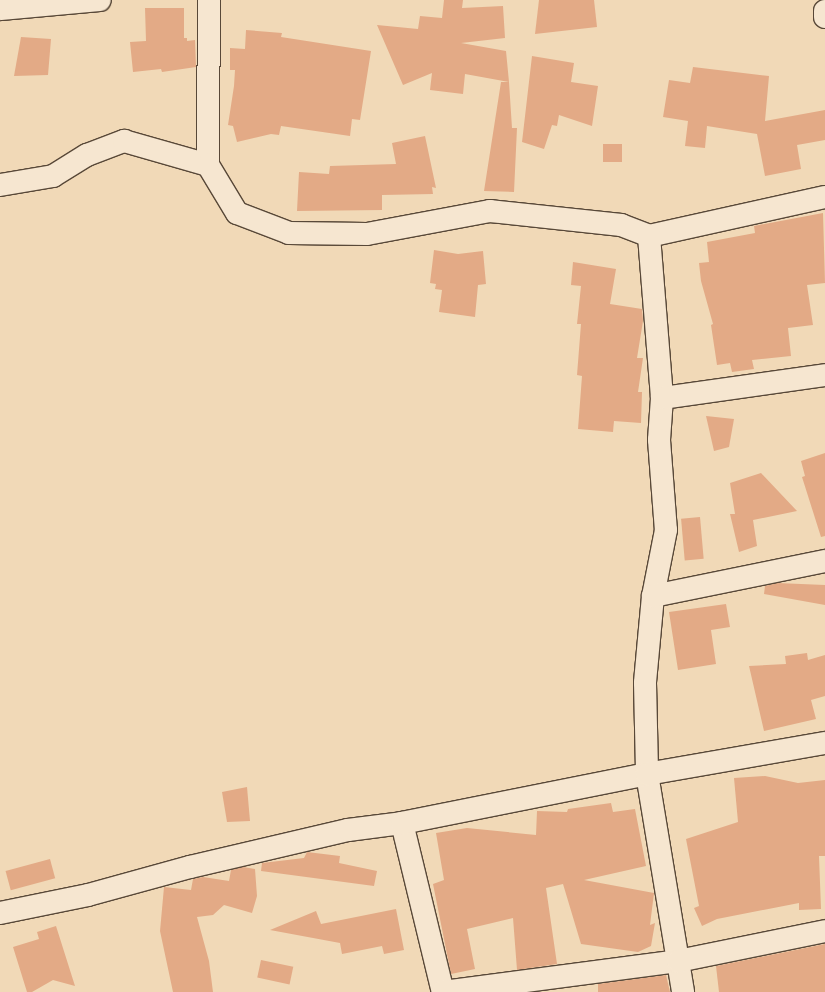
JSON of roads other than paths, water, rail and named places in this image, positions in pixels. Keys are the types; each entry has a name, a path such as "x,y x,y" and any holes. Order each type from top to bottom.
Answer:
{"street":[{"path":"0,9 100,0"},
{"path":"208,0 208,165 237,213 289,233 367,234 490,211 621,225 649,236 825,197"},
{"path":"825,11 825,17"},
{"path":"0,185 53,176 87,155 124,141 208,165"},
{"path":"649,236 662,398 659,440 666,530 653,596 645,683 647,774 682,992"},
{"path":"662,398 825,375"},
{"path":"653,596 825,561"},
{"path":"0,913 88,895 190,867 348,830 402,823 647,774 825,743"},
{"path":"402,823 443,992 678,961 825,932"}]}
